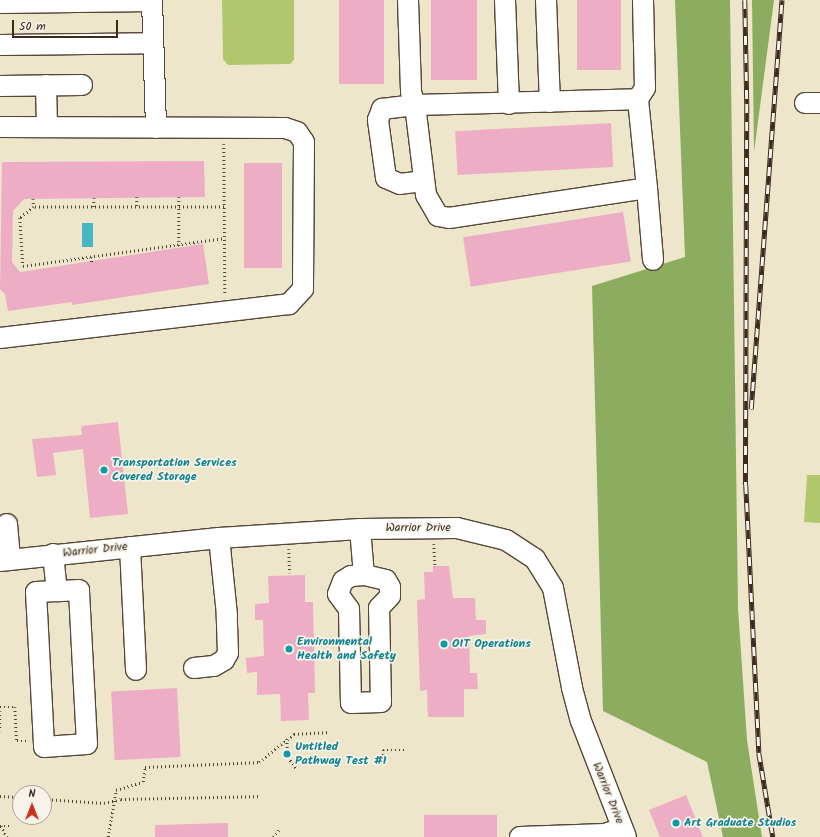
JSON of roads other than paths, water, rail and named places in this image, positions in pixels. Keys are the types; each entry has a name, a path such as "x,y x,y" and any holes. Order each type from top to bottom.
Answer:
{"street":[{"path":"0,3 152,0 156,128"},
{"path":"408,0 411,92 415,105 426,196 438,216 449,218 647,188"},
{"path":"505,0 509,104"},
{"path":"546,0 550,102"},
{"path":"642,0 645,88 638,99 653,260"},
{"path":"0,45 153,43"},
{"path":"46,85 46,127"},
{"path":"0,86 82,85"},
{"path":"424,181 400,184 386,178 378,120 382,109 415,105 509,104 638,99"},
{"path":"0,127 285,128 297,132 304,142 303,289 289,304 0,338"},
{"path":"5,560 7,524"},
{"name":"Warrior Drive","path":"5,560 219,538 360,529 433,528 474,531 506,540 535,559 545,572 554,588 572,688 581,721 624,832"},
{"path":"360,529 364,575"},
{"path":"194,668 214,666 224,660 228,654 227,614 219,538"},
{"path":"130,547 136,670"},
{"path":"53,554 57,591"},
{"path":"364,575 386,580 390,587 390,596 379,608 381,702 351,703 350,609 338,594 343,581 351,576 364,575"},
{"path":"79,590 87,744 44,746 36,592 57,591 79,590"},
{"path":"520,837 624,832"}],"water":[{"path":"82,223 93,223 93,247 82,247"}],"railway":[{"path":"745,0 747,104 746,485 759,753 773,837"},
{"path":"751,409 782,0"}],"place":[{"name":"Transportation Services Covered Storage","path":"104,470"},
{"name":"OIT Operations","path":"444,644"},
{"name":"Environmental Health and Safety","path":"289,649"},
{"name":"Untitled Pathway Test #1","path":"287,754"},
{"name":"Art Graduate Studios","path":"676,823"}]}
